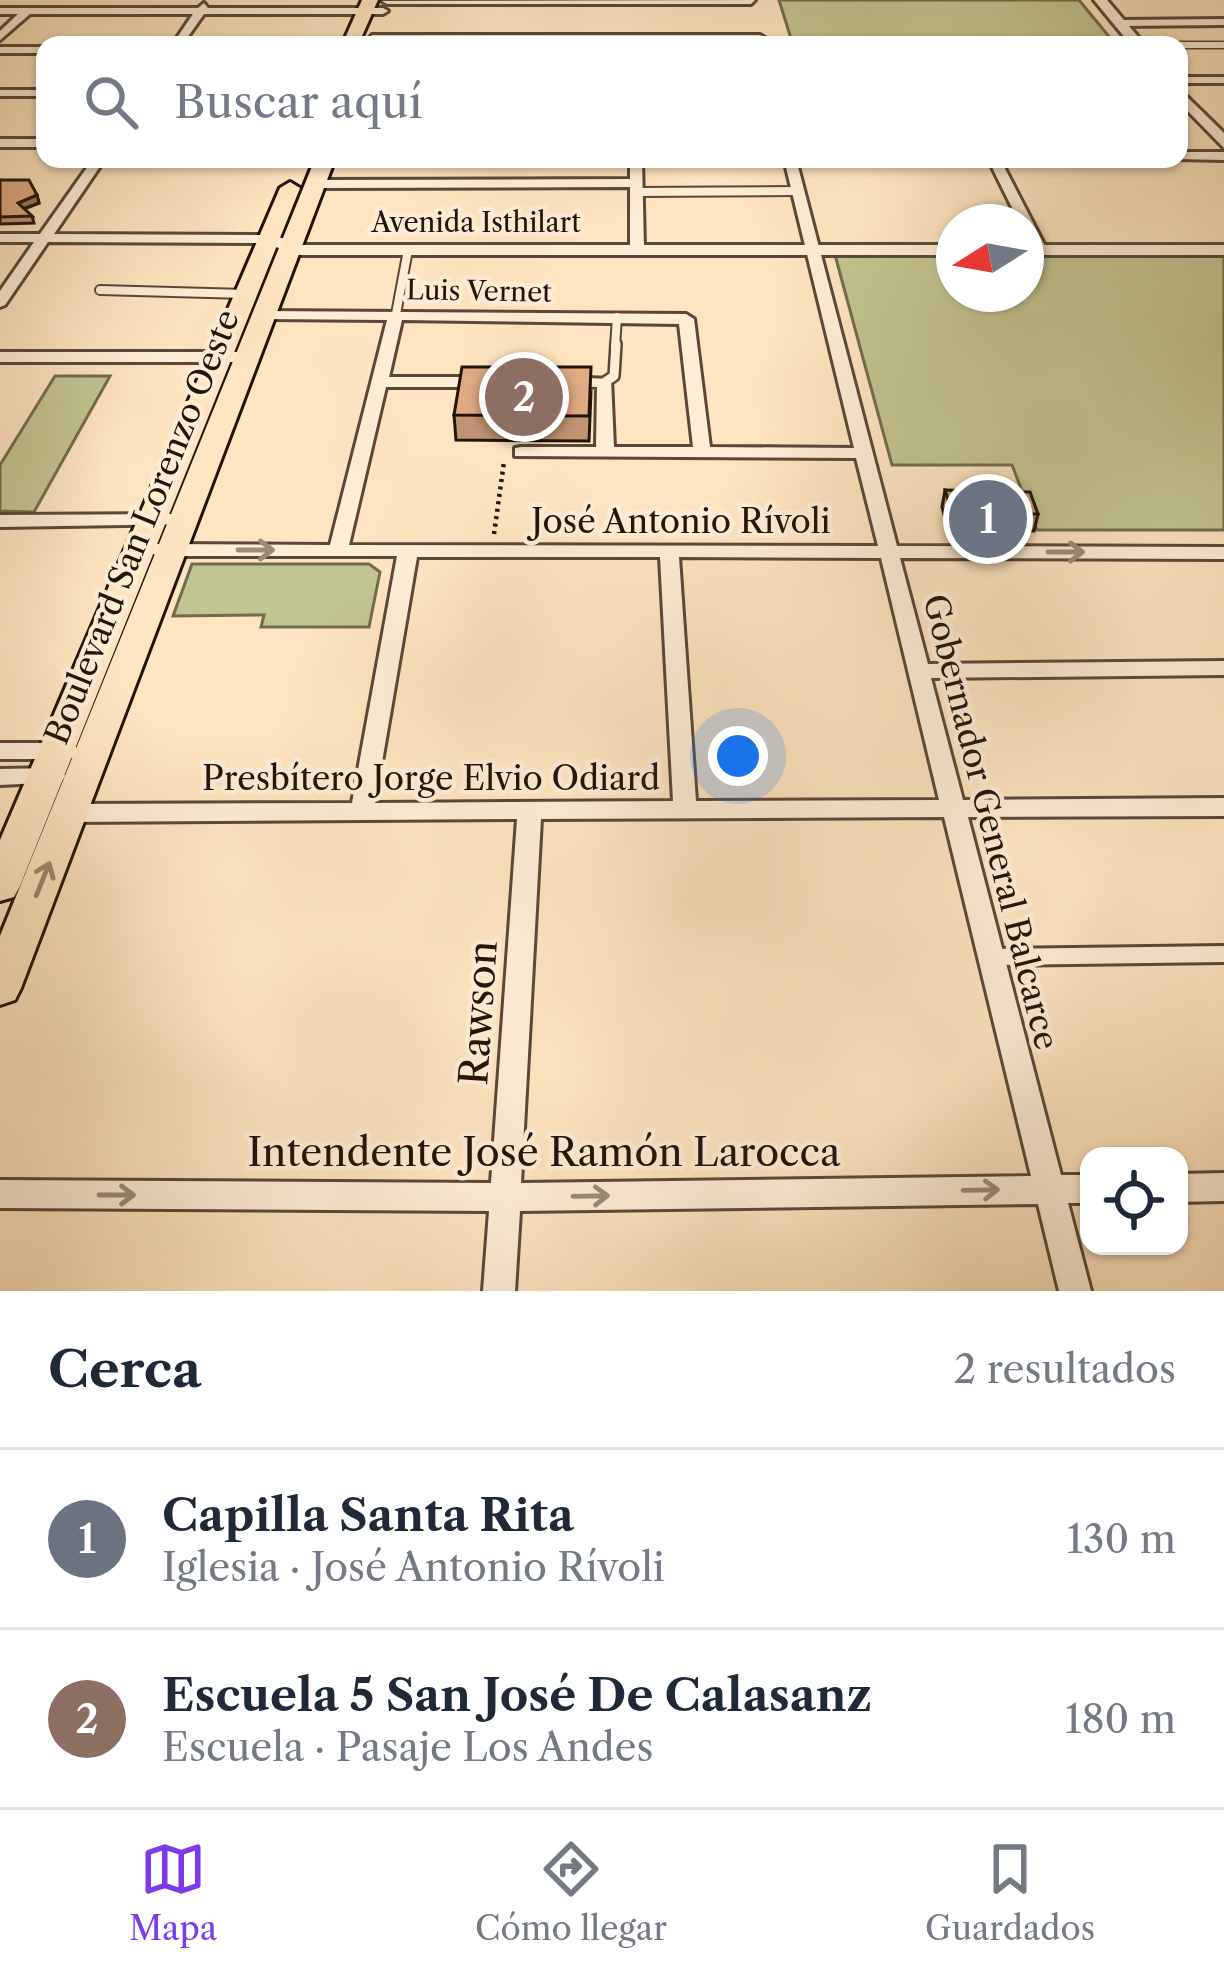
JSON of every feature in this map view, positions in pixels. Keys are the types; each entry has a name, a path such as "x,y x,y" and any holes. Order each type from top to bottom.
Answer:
{"main road":[{"path":"372,36 379,4"},
{"path":"356,36 379,4"},
{"name":"Boulevard San Lorenzo Oeste","path":"0,988 70,813 234,357 314,168"},
{"name":"Boulevard San Lorenzo Oeste","path":"0,886 139,551 169,530"}],"street":[{"path":"0,38 38,0"},
{"path":"0,11 751,0 760,36"},
{"path":"1100,0 1131,36"},
{"path":"183,36 205,5"},
{"path":"1120,22 1224,22"},
{"path":"0,50 36,50"},
{"path":"1188,80 1224,80"},
{"path":"0,93 36,93"},
{"path":"1188,103 1224,143"},
{"path":"0,143 36,143"},
{"path":"1188,156 1224,156"},
{"path":"0,302 93,168"},
{"path":"330,168 636,187"},
{"path":"636,168 637,249"},
{"name":"Gobernador General Balcarce","path":"792,168 1075,1291"},
{"path":"998,168 1013,204"},
{"name":"Avenida Isthilart","path":"0,238 408,250 936,250"},
{"path":"1044,250 1224,250"},
{"name":"Luis Vernet","path":"256,304 396,314 683,318 690,324 702,453"},
{"path":"338,550 396,314"},
{"path":"0,357 234,357"},
{"path":"381,382 515,382"},
{"path":"538,382 605,382 605,453"},
{"path":"521,452 865,453"},
{"name":"José Antonio Rívoli","path":"0,521 169,530 338,550 1224,553"},
{"path":"362,812 408,551"},
{"path":"669,551 685,810"},
{"path":"920,671 1224,668"},
{"path":"0,751 50,764 87,764"},
{"path":"0,777 50,764"},
{"name":"Presbítero Jorge Elvio Odiard","path":"70,813 1224,807"},
{"name":"Rawson","path":"500,1291 530,811"},
{"path":"991,957 1224,954"},
{"path":"1188,1187 1224,1187"},
{"name":"Intendente José Ramón Larocca","path":"0,1194 506,1197 1080,1189"}],"lane":[{"path":"1188,45 1224,45"},
{"path":"636,187 798,191"},
{"path":"396,314 408,250"},
{"path":"100,290 256,304"},
{"path":"605,382 614,376 617,317"}],"path":[{"path":"491,551 505,452 521,452"}],"green space":[{"path":"779,0 1079,0 1109,36 790,36"},
{"path":"835,255 936,255 936,312 1044,312 1044,255 1224,255 1224,530 1037,530 1012,465 892,465"},
{"path":"55,376 110,376 34,512 0,511 0,465"},
{"path":"192,564 369,564 380,572 369,627 261,627 264,615 173,616"}],"building":[{"path":"0,180 29,180 37,195 18,203 32,216 0,217"},
{"path":"462,367 591,367 589,416 454,415"},
{"path":"945,490 1030,492 1038,514 952,512"}],"place":[{"name":"Escuela 5 San José De Calasanz","path":"524,397"},
{"name":"Capilla Santa Rita","path":"988,519"}]}
